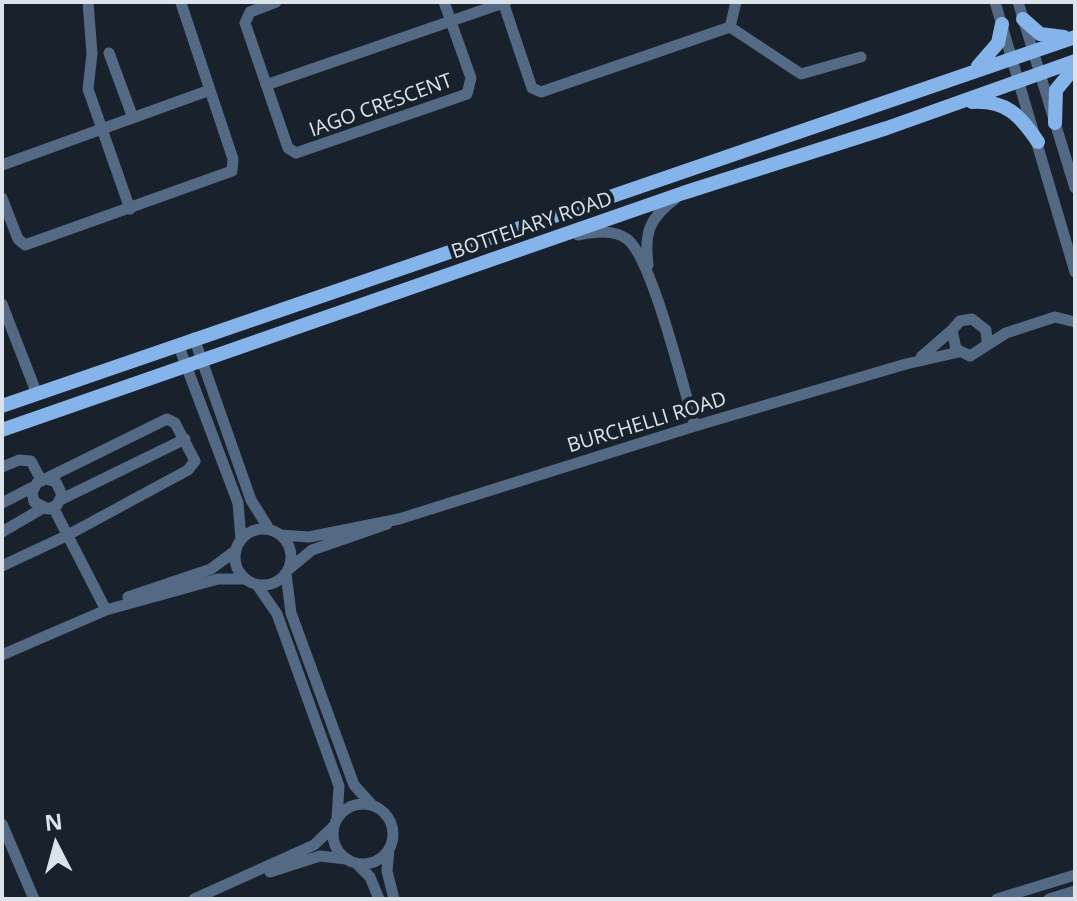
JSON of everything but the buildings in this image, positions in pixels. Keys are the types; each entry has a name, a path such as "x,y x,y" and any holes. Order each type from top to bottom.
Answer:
{"main road":[{"path":"1023,19 1040,34 1075,37"},
{"path":"953,78 982,64 991,55 1002,24"},
{"name":"BOTTELARY ROAD","path":"2,406 1075,37"},
{"path":"1055,123 1056,90 1075,64"},
{"name":"BOTTELARY ROAD","path":"2,430 683,193 1075,64"},
{"path":"960,102 983,101 1006,106 1024,122 1038,142"}],"street":[{"path":"88,2 92,54 87,78 130,209"},
{"name":"IAGO CRESCENT","path":"276,2 250,12 245,19 288,148 296,153 319,148 467,94 471,78 444,2"},
{"path":"266,85 504,2 532,88 541,92 730,27"},
{"path":"730,27 736,2"},
{"path":"995,2 1075,272"},
{"path":"1018,2 1075,188"},
{"path":"2,198 18,239 25,245 232,171 233,159 181,3"},
{"path":"730,27 801,74 861,57"},
{"path":"109,53 133,118"},
{"path":"2,165 210,90"},
{"path":"683,193 655,214 647,228 645,241 650,277 695,426"},
{"path":"563,237 592,232 618,234 635,247 650,277"},
{"path":"2,304 37,394"},
{"path":"987,342 986,330 972,319 960,321 952,330 951,341 959,352 976,354 987,342 1055,317 1075,322"},
{"name":"BURCHELLI ROAD","path":"906,364 932,351 952,330"},
{"path":"194,338 251,500 291,550 287,572 291,613 354,785 391,822 393,836 387,871 394,899"},
{"path":"178,344 238,503 235,563 277,614 339,786 335,844 370,877 379,899"},
{"name":"BURCHELLI ROAD","path":"287,572 312,550 352,539 399,519 695,426 906,364 959,352"},
{"path":"2,503 167,419 175,423 195,461 188,470 66,536 2,566"},
{"path":"2,532 185,439"},
{"path":"2,467 19,460 31,461 40,482 34,502 52,505"},
{"path":"40,482 59,485 52,505 106,610"},
{"name":"BURCHELLI ROAD","path":"275,532 309,537 399,519"},
{"path":"106,610 120,600 211,569 257,529 275,532"},
{"path":"2,655 106,610 218,579 270,585 287,572"},
{"path":"194,899 314,845 352,806 372,805"},
{"path":"2,824 34,899"},
{"path":"220,887 312,858 374,861 389,848"},
{"path":"997,899 1075,875"},
{"path":"1049,899 1075,891"}]}
